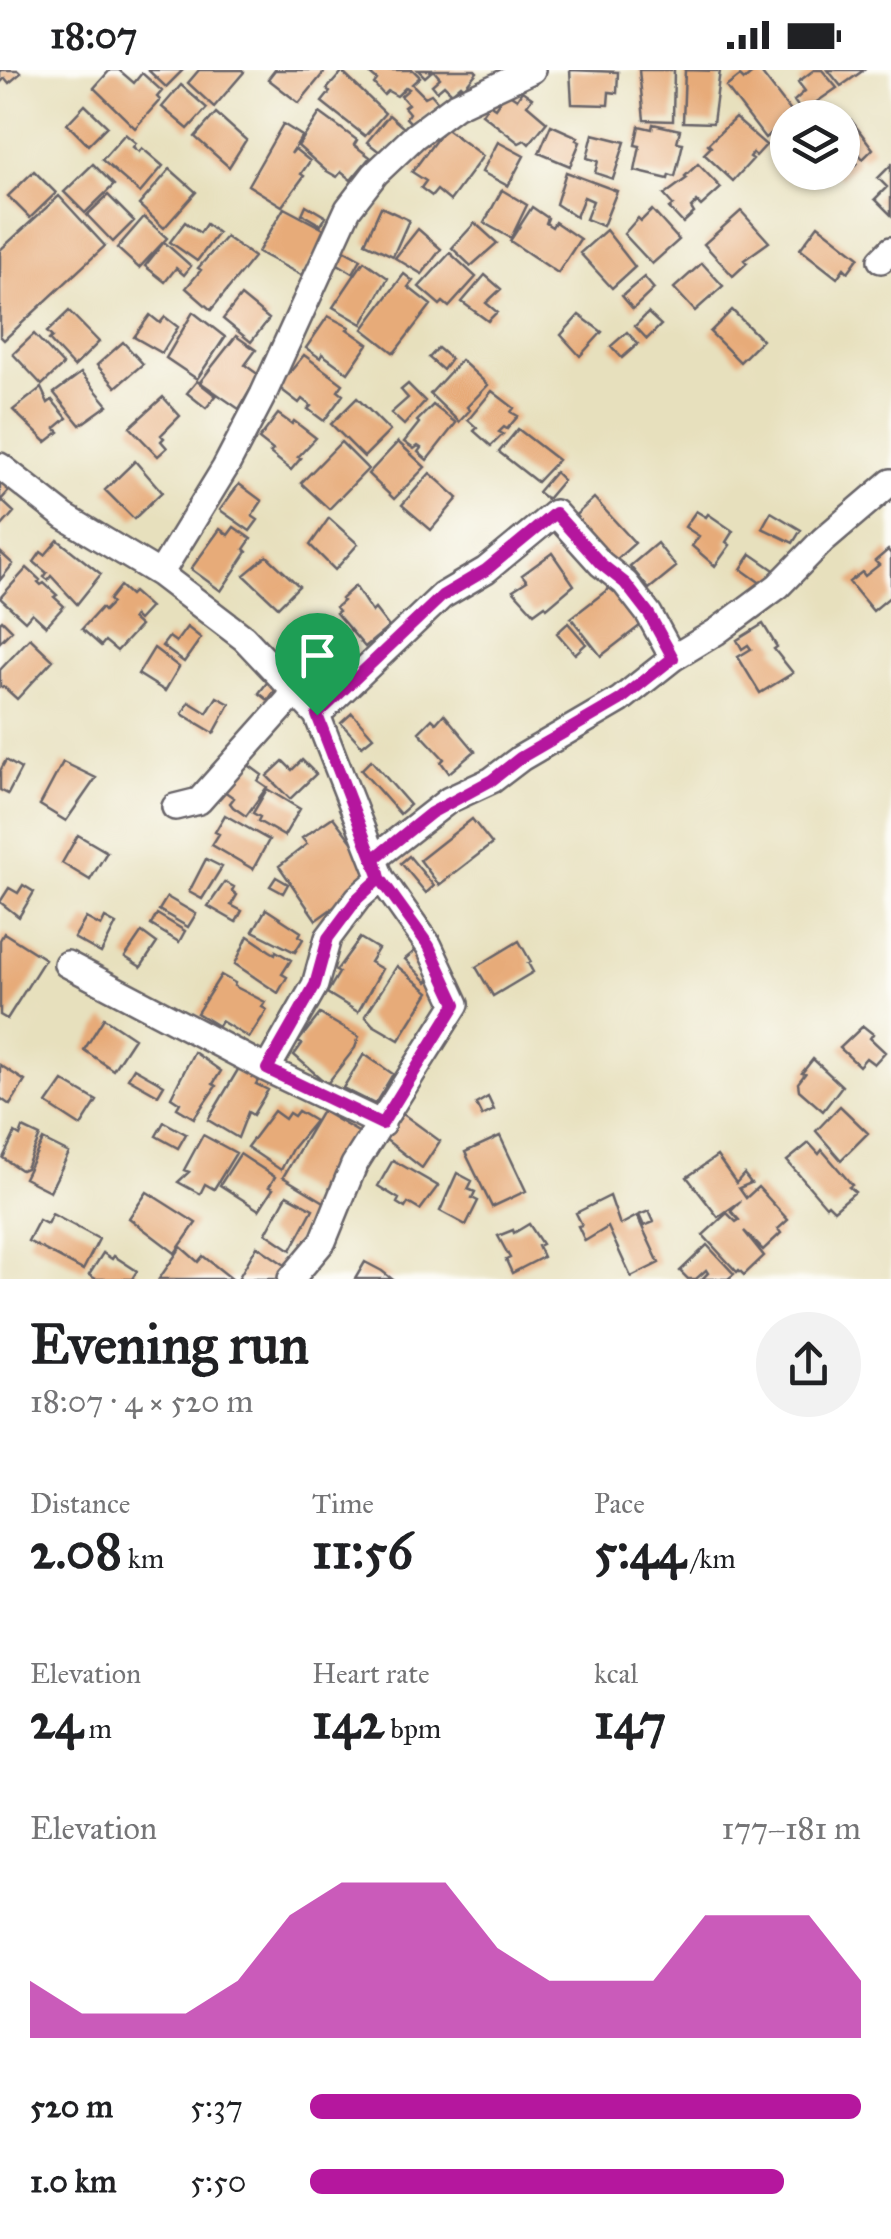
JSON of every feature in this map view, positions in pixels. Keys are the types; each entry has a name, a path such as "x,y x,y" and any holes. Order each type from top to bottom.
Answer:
{"street":[{"path":"160,574 225,468 263,395 348,209 375,174 415,136 455,106 532,70"},
{"path":"0,466 66,517 160,574 244,638 317,715 378,868 429,946 456,1004 354,1165 323,1241 290,1279"},
{"path":"267,1069 315,985 328,938 378,868 431,813 620,700 673,658 716,632 778,586 823,540 891,482"},
{"path":"317,715 442,596 486,570 555,513 601,564 625,583 649,614 673,658"},
{"path":"175,807 198,800 295,693"},
{"path":"67,964 267,1069 382,1124"}],"building":[{"path":"0,70 21,73 9,83 5,78 0,83"},
{"path":"110,70 119,70 134,83 142,73 162,91 157,97 160,100 135,128 94,88"},
{"path":"148,70 183,70 166,87"},
{"path":"199,70 244,72 214,107 188,83"},
{"path":"275,70 326,70 299,103 268,79"},
{"path":"376,70 413,70 420,77 412,84 425,97 431,94 439,103 413,125 406,118 409,113 404,107 408,104 401,96 409,89 406,87 397,96 388,91 384,95 371,75"},
{"path":"433,70 477,72 464,88 461,85 452,93 444,85 437,91 432,85 440,78"},
{"path":"570,70 618,72 617,93 609,92 608,105 572,104"},
{"path":"639,70 674,70 673,121 644,120"},
{"path":"685,70 720,71 713,123 683,122"},
{"path":"759,70 782,100 770,100 770,134 765,138 726,87 740,76 744,80"},
{"path":"814,70 822,70 837,88 820,100 795,100 805,91 798,82"},
{"path":"828,70 864,70 841,86"},
{"path":"342,72 385,113 365,136 322,102 330,92 327,89"},
{"path":"181,85 207,108 188,129 162,107"},
{"path":"522,91 532,98 527,105 547,122 529,144 525,140 519,143 482,114 489,104 495,108 506,92 517,99"},
{"path":"85,105 107,126 88,145 67,124"},
{"path":"216,113 246,140 229,167 195,137"},
{"path":"320,113 357,140 354,145 370,157 351,180 341,172 337,177 325,170 298,146"},
{"path":"389,115 404,128 381,153 367,142"},
{"path":"735,118 766,145 756,156 753,153 753,159 733,181 704,154 711,147 708,144"},
{"path":"283,124 302,136 291,154 295,149 310,161 282,206 248,185"},
{"path":"653,124 680,130 677,142 683,143 675,177 669,175 668,179 635,171 639,126 652,129"},
{"path":"551,125 578,137 580,142 570,166 539,153"},
{"path":"445,128 483,156 450,201 437,190 432,196 421,188 426,181 412,172"},
{"path":"860,132 873,149 863,159 860,155"},
{"path":"125,134 136,143 133,147 139,152 142,148 163,166 140,193 102,160"},
{"path":"593,134 625,142 613,179 595,173 598,161 587,158"},
{"path":"498,142 524,156 508,186 482,172"},
{"path":"93,164 114,185 85,213 64,192"},
{"path":"698,164 721,188 701,206 697,202 691,208 694,213 683,223 669,208 673,205 664,195"},
{"path":"891,165 891,215 875,199 887,187 878,178"},
{"path":"170,169 196,192 164,228 139,205"},
{"path":"34,171 56,193 30,218 8,196"},
{"path":"566,172 617,191 603,226 586,219 593,201 584,197 576,217 556,204"},
{"path":"502,190 527,205 511,238 484,223"},
{"path":"108,195 134,221 113,242 87,215"},
{"path":"59,196 105,246 4,340 0,336 0,250"},
{"path":"306,205 326,217 321,225 302,214"},
{"path":"381,207 409,220 393,256 365,243"},
{"path":"532,207 548,218 546,223 552,227 555,222 580,239 558,273 510,241"},
{"path":"284,208 331,233 301,275 258,252"},
{"path":"652,210 679,240 652,264 624,234 638,218 641,221"},
{"path":"741,211 769,242 744,260 747,263 733,276 704,244"},
{"path":"144,217 167,238 139,268 117,248"},
{"path":"185,222 200,233 206,224 218,233 197,261 170,242"},
{"path":"475,223 497,243 471,266 452,248"},
{"path":"818,225 859,257 848,272 844,268 837,278 800,249"},
{"path":"418,229 441,249 422,274 395,258"},
{"path":"606,230 635,267 612,288 580,253"},
{"path":"226,237 254,257 211,310 186,288"},
{"path":"164,242 191,266 184,275 176,268 165,282 145,266"},
{"path":"341,248 361,259 353,273 333,261"},
{"path":"450,253 476,277 449,307 443,302 440,305 419,287"},
{"path":"364,261 388,278 362,324 333,307"},
{"path":"702,263 723,286 695,311 674,288"},
{"path":"404,274 413,281 408,287 431,305 394,353 363,329"},
{"path":"485,275 501,289 486,303 497,312 488,321 462,302"},
{"path":"644,277 654,289 633,309 622,296"},
{"path":"241,296 269,319 251,342 223,319"},
{"path":"732,310 762,340 740,362 710,332"},
{"path":"69,311 99,342 74,367 49,340 52,337 47,332"},
{"path":"193,312 225,337 197,379 166,358"},
{"path":"648,313 661,325 647,339 635,326"},
{"path":"150,315 160,323 165,317 178,327 162,353 134,337"},
{"path":"579,315 602,332 580,356 561,335"},
{"path":"328,316 349,327 368,344 348,373 322,354 320,358 306,348"},
{"path":"627,332 638,344 622,358 611,346"},
{"path":"34,334 63,365 42,385 13,354"},
{"path":"236,336 256,350 245,365 259,375 239,409 200,382"},
{"path":"123,342 143,364 116,387 97,365"},
{"path":"438,348 451,359 443,370 429,358"},
{"path":"304,355 343,384 338,391 343,395 324,421 302,399 299,403 278,387"},
{"path":"461,360 488,385 459,422 430,394"},
{"path":"81,373 108,405 80,425 54,393"},
{"path":"197,381 216,396 206,408 187,393"},
{"path":"408,384 425,401 404,425 391,413 408,398 401,390"},
{"path":"41,388 48,403 52,400 67,418 55,428 59,432 46,442 13,410"},
{"path":"492,391 518,416 499,432 503,434 491,446 468,420"},
{"path":"163,397 180,416 161,435 167,448 158,456 130,427"},
{"path":"357,398 390,431 364,457 331,424"},
{"path":"433,405 456,423 427,460 418,452 421,448 414,449 404,442"},
{"path":"278,414 316,438 291,470 259,439"},
{"path":"518,429 558,460 537,482 499,452"},
{"path":"341,442 368,469 329,509 301,483"},
{"path":"398,442 425,467 394,499 368,474"},
{"path":"135,461 162,492 134,519 105,490"},
{"path":"555,472 563,480 547,499 538,492"},
{"path":"430,473 458,498 431,530 402,505"},
{"path":"0,479 14,485 1,500 14,512 0,528"},
{"path":"239,484 262,501 252,516 258,520 250,531 220,510"},
{"path":"594,498 635,543 608,567 566,524"},
{"path":"696,511 706,517 708,514 733,531 726,542 730,545 715,566 692,546 699,536 685,527"},
{"path":"771,512 801,530 793,543 762,528"},
{"path":"329,518 358,544 335,570 310,545"},
{"path":"234,527 251,539 244,549 247,552 221,591 191,569 220,529 228,535"},
{"path":"58,540 101,574 77,604 51,576 48,580 44,577 47,573 34,562"},
{"path":"657,543 676,567 649,589 630,566"},
{"path":"888,550 891,596 873,611 849,582 879,565 875,561"},
{"path":"0,552 13,564 0,580"},
{"path":"552,553 574,585 547,608 545,605 534,613 513,590 527,581 522,575"},
{"path":"751,554 780,574 769,589 741,569"},
{"path":"267,556 299,586 278,607 244,575"},
{"path":"27,568 64,606 46,626 32,613 25,621 0,598"},
{"path":"120,586 150,607 138,620 134,616 132,619 140,626 117,651 105,641 101,646 82,629 101,608 104,611 112,603 109,600"},
{"path":"355,586 372,612 375,609 389,627 365,647 336,613 341,599"},
{"path":"611,587 641,625 601,656 571,618"},
{"path":"0,622 12,630 0,642"},
{"path":"568,623 586,644 575,654 557,633"},
{"path":"763,624 777,647 774,649 793,673 760,693 738,657 751,649 748,645 742,649 737,640"},
{"path":"187,627 201,638 184,662 162,646 169,637 176,642"},
{"path":"30,638 53,660 17,699 0,687 0,670"},
{"path":"154,648 179,667 165,691 138,674"},
{"path":"269,680 278,686 268,700 259,693"},
{"path":"217,697 230,704 214,733 182,714 189,702 207,713"},
{"path":"352,713 373,737 362,746 341,723"},
{"path":"444,714 475,751 449,773 441,762 444,759 419,732"},
{"path":"6,760 21,769 8,794 0,790 0,771"},
{"path":"302,760 316,774 290,799 267,776 283,761 292,770"},
{"path":"371,760 410,805 400,814 361,770"},
{"path":"243,761 262,775 258,781 267,787 246,816 233,807 230,803 234,798 224,791"},
{"path":"63,762 96,778 66,821 40,805"},
{"path":"267,789 300,809 284,836 258,821 260,817 253,813"},
{"path":"225,815 269,840 253,869 212,845"},
{"path":"333,817 374,871 366,884 316,920 279,866 307,844 302,838"},
{"path":"472,819 492,844 439,885 420,860"},
{"path":"78,835 107,852 90,880 62,863"},
{"path":"409,856 434,886 426,893 401,863"},
{"path":"206,859 222,867 202,899 189,892"},
{"path":"276,877 288,884 283,893 270,886"},
{"path":"225,882 234,887 232,891 237,895 231,905 242,911 236,922 208,906"},
{"path":"23,885 34,892 19,917 0,902 9,888 18,893"},
{"path":"167,897 196,914 188,927 159,910"},
{"path":"266,909 301,932 299,936 303,939 295,952 253,931"},
{"path":"157,914 185,931 179,942 151,925"},
{"path":"86,918 101,926 105,918 116,924 101,953 74,938"},
{"path":"142,932 157,943 141,967 125,957"},
{"path":"4,933 45,959 7,1019 0,1015 0,940"},
{"path":"248,936 291,960 282,974 287,977 278,993 235,964"},
{"path":"360,938 378,949 370,962 382,969 358,1012 327,993 339,973 336,971"},
{"path":"519,941 533,972 493,996 476,967"},
{"path":"416,950 436,973 427,982 405,959"},
{"path":"397,966 429,992 399,1040 365,1016"},
{"path":"221,975 265,1002 262,1007 267,1010 249,1038 221,1021 218,1026 197,1013"},
{"path":"320,1014 359,1037 327,1084 294,1055 302,1044 298,1042"},
{"path":"104,1018 134,1038 113,1070 84,1050"},
{"path":"863,1026 885,1052 874,1064 866,1058 859,1066 840,1048"},
{"path":"194,1052 221,1071 213,1084 216,1086 194,1118 177,1108 180,1103 171,1097"},
{"path":"364,1054 393,1074 375,1104 343,1088"},
{"path":"813,1059 842,1086 823,1111 799,1090 798,1083 805,1074 802,1073"},
{"path":"0,1065 25,1081 10,1105 0,1098"},
{"path":"134,1068 164,1085 158,1095 128,1078"},
{"path":"239,1068 259,1079 256,1084 268,1090 253,1115 248,1112 238,1138 208,1120"},
{"path":"63,1081 97,1101 81,1126 47,1104"},
{"path":"488,1097 494,1110 482,1116 476,1104"},
{"path":"840,1106 868,1133 841,1160 816,1131"},
{"path":"274,1111 285,1119 289,1113 294,1116 298,1111 315,1121 281,1170 247,1147"},
{"path":"322,1111 365,1136 326,1203 283,1177"},
{"path":"403,1114 440,1141 422,1168 385,1139"},
{"path":"164,1122 186,1134 178,1148 156,1136"},
{"path":"23,1128 40,1136 26,1168 21,1170 3,1158 15,1133 20,1136"},
{"path":"203,1135 236,1153 214,1189 205,1184 200,1194 178,1182 189,1172 184,1170"},
{"path":"500,1136 526,1191 492,1207 465,1152"},
{"path":"43,1140 69,1153 50,1191 24,1178"},
{"path":"809,1143 819,1154 822,1150 855,1192 834,1210 826,1206 787,1161"},
{"path":"240,1154 275,1177 269,1187 273,1189 259,1210 220,1185"},
{"path":"717,1156 736,1183 744,1174 751,1183 739,1188 746,1198 758,1187 788,1220 763,1250 744,1231 764,1256 744,1275 703,1235 727,1213 736,1222 739,1220 731,1211 741,1201 718,1217 687,1177"},
{"path":"393,1160 438,1186 420,1210 408,1203 405,1208 397,1203 399,1199 378,1186"},
{"path":"457,1173 472,1181 468,1189 475,1192 472,1198 478,1201 466,1225 440,1211"},
{"path":"147,1192 196,1223 175,1253 129,1218"},
{"path":"287,1195 313,1209 291,1250 266,1233"},
{"path":"610,1196 620,1225 637,1216 659,1263 631,1277 608,1227 585,1241 578,1226 582,1225 576,1213"},
{"path":"649,1211 654,1222 644,1226 639,1215"},
{"path":"52,1214 99,1239 83,1270 28,1241 39,1220 47,1224"},
{"path":"529,1224 542,1244 538,1246 543,1257 512,1273 506,1260 510,1258 498,1236"},
{"path":"707,1245 734,1274 728,1279 702,1279 708,1273 706,1270 696,1279 688,1279 680,1271"},
{"path":"257,1246 288,1267 280,1279 238,1279"},
{"path":"181,1247 198,1262 203,1256 232,1279 159,1279"},
{"path":"103,1253 137,1271 132,1279 96,1279 89,1275"},
{"path":"365,1262 382,1271 392,1279 355,1279"}],"route":[{"path":"317,715 380,878 358,898 328,938 315,985 267,1069 382,1124 456,1004 429,946 380,878 375,858 449,800 492,780 520,758 620,700 673,658 649,614 625,583 601,564 555,513 486,570 442,596 317,715"}]}
